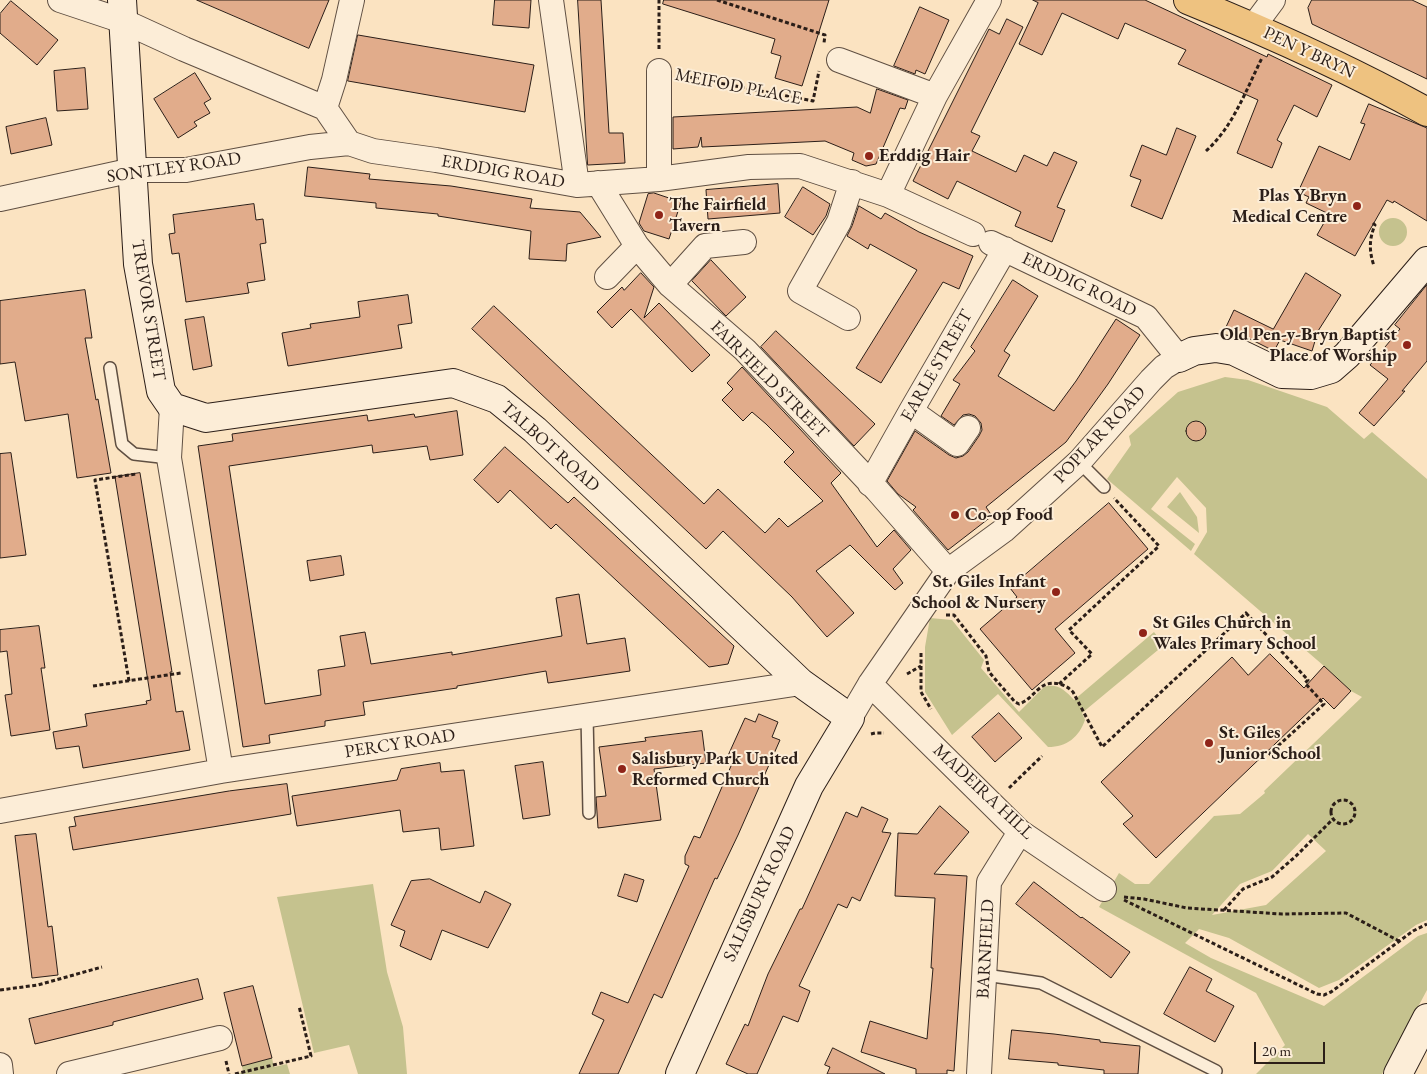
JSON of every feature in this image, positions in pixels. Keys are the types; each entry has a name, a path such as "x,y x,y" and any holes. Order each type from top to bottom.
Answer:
{"main road":[{"name":"PEN Y BRYN","path":"1188,0 1261,30 1399,96 1427,112"},
{"name":"TREVOR STREET","path":"123,11 138,264 161,391 172,407"},
{"path":"1179,358 1194,351 1216,348 1234,351 1282,374 1311,375 1331,369 1348,355 1427,261"},
{"name":"TALBOT ROAD","path":"172,407 206,418 453,383 498,400 542,437 801,683 850,718"},
{"name":"SALISBURY ROAD","path":"684,1072 809,786 850,718"},
{"path":"1398,1074 1424,1032"}],"street":[{"path":"60,0 123,11 184,49 325,108 349,143"},
{"path":"325,108 334,80 352,0"},
{"path":"551,0 588,184"},
{"path":"888,195 935,96 988,0"},
{"path":"1261,30 1273,0"},
{"path":"831,55 935,96"},
{"name":"MEIFOD PLACE","path":"659,71 659,179"},
{"name":"ERDDIG ROAD","path":"349,143 373,151 588,184 659,179 749,166 800,166 888,195 1146,317 1179,358"},
{"name":"SONTLEY ROAD","path":"0,200 133,170 186,170 310,147 349,143"},
{"path":"848,318 800,291 839,222 852,182"},
{"name":"FAIRFIELD STREET","path":"588,184 670,285 745,350 870,484 948,572"},
{"path":"670,285 705,246 744,242"},
{"name":"EARLE STREET","path":"870,484 910,411 990,242"},
{"path":"607,277 637,246"},
{"name":"POPLAR ROAD","path":"850,718 870,684 948,572 1004,530 1079,462 1151,380 1164,367 1179,358"},
{"path":"172,407 170,463 220,771"},
{"path":"910,411 957,444 968,428"},
{"name":"PERCY ROAD","path":"0,812 220,771 801,683"},
{"name":"MADEIRA HILL","path":"870,684 1020,832 1110,893"},
{"name":"BARNFIELD","path":"979,1074 990,882 1020,832"},
{"path":"69,1074 220,1038"},
{"path":"0,1065 1,1074"}],"lane":[{"path":"110,368 122,444 134,454 170,463"},
{"path":"1079,462 1104,487"},
{"path":"587,716 589,813"},
{"path":"985,975 1041,983 1216,1071"}],"path":[{"path":"659,0 659,71"},
{"path":"716,0 825,35 831,55"},
{"path":"1206,151 1219,139 1228,125 1265,51 1261,30"},
{"name":"MEIFOD PLACE","path":"659,71 813,101 831,55"},
{"path":"1373,223 1375,225 1369,243 1374,266"},
{"path":"129,681 95,480 170,463"},
{"path":"1059,684 1092,654 1069,630 1159,546 1104,487"},
{"path":"954,616 986,656 989,672 1015,702 1019,704 1023,702 1042,686 1053,683 1068,687 1073,692 1102,747 1247,613 1308,680 1304,683 1324,704 1268,755"},
{"path":"921,648 921,692 935,716"},
{"path":"93,686 204,669"},
{"path":"993,805 1042,756"},
{"path":"1344,800 1353,806 1355,814 1348,823 1340,824 1333,819 1331,808 1336,802 1344,800"},
{"path":"1224,910 1243,889 1272,876 1296,856 1333,819"},
{"path":"1110,893 1187,908 1282,914 1346,913 1400,942"},
{"path":"1110,893 1316,994 1324,995 1331,992 1414,931 1427,924"},
{"path":"0,990 38,985 102,967"},
{"path":"235,1074 311,1056 299,1006"}],"shaded area":[{"path":"1393,218 1403,222 1407,232 1403,242 1393,246 1383,242 1379,232 1383,222"},
{"path":"1225,377 1248,380 1327,407 1364,439 1372,432 1427,479 1427,920 1416,925 1339,980 1319,988 1229,938 1199,929 1185,943 1211,958 1324,1006 1418,936 1427,933 1427,990 1382,1074 1256,1074 1285,1045 1256,993 1099,907 1119,873 1135,884 1149,884 1214,816 1240,814 1265,793 1264,791 1362,697 1351,691 1194,554 1207,532 1206,508 1177,477 1151,509 1195,544 1191,551 1107,479 1131,445 1129,436 1178,392","holes":["1308,834 1326,851 1266,905 1212,915 1240,884 1272,871"]},
{"path":"1180,492 1197,517 1199,533 1167,507"},
{"path":"930,618 952,620 984,660 981,668 1019,712 1044,687 1053,686 1060,688 1074,700 1154,632 1164,645 1082,713 1085,720 1076,736 1061,745 1048,747 998,694 952,735 925,692 925,647"},
{"path":"373,884 387,972 403,1027 407,1074 358,1074 349,1045 314,1053 277,897"},
{"path":"272,1058 274,1067 287,1064 290,1074 235,1074 243,1072 242,1066"}],"building":[{"path":"197,0 329,0 309,48"},
{"path":"495,0 531,0 529,28 493,25"},
{"path":"578,0 601,0 609,133 623,133 625,163 588,165"},
{"path":"664,0 829,0 802,86 775,78 781,56 771,53 775,39 663,4"},
{"path":"1033,0 1145,0 1267,57 1268,54 1332,85 1317,117 1294,105 1277,140 1282,143 1272,168 1237,153 1258,100 1178,64 1186,50 1125,23 1118,39 1062,13 1042,55 1019,44 1038,3"},
{"path":"1312,0 1412,0 1427,7 1427,79 1312,24 1308,8"},
{"path":"11,1 58,40 37,65 0,33 0,14"},
{"path":"920,7 949,20 925,74 916,70 915,74 894,66"},
{"path":"1007,19 1023,27 971,132 980,136 972,151 1016,172 1024,155 1047,166 1054,152 1077,162 1057,207 1065,210 1052,242 1015,226 1021,212 957,181 948,199 913,181 989,29 999,34"},
{"path":"358,35 534,65 525,112 348,81"},
{"path":"85,68 88,109 57,111 54,71"},
{"path":"195,73 211,99 204,103 210,113 194,122 197,126 178,138 154,99"},
{"path":"877,89 908,100 905,109 900,108 876,164 866,166 852,160 854,153 825,141 702,147 701,137 698,147 673,149 673,117 857,107 870,113"},
{"path":"1369,104 1427,128 1427,221 1394,201 1393,203 1387,200 1355,256 1317,235 1329,214 1306,203 1309,197 1298,192 1319,146 1350,160 1365,124 1361,123"},
{"path":"46,118 52,145 11,154 6,127"},
{"path":"1177,128 1196,136 1162,219 1131,206 1141,180 1130,176 1142,145 1166,155"},
{"path":"308,167 370,174 369,179 451,186 532,199 530,208 580,212 601,237 567,244 566,261 529,259 531,231 438,216 438,214 376,208 376,203 305,196"},
{"path":"778,184 780,213 708,219 706,190"},
{"path":"803,187 830,204 826,216 813,235 785,217"},
{"name":"The Fairfield Tavern","path":"654,193 681,202 669,239 644,231 639,223 648,194"},
{"path":"254,204 256,220 263,219 266,243 260,244 265,280 247,283 249,293 186,302 179,253 172,254 169,234 175,233 173,215"},
{"path":"859,206 881,219 885,213 919,232 973,256 959,289 943,282 881,383 856,368 917,270 870,244 868,249 847,236"},
{"path":"711,260 746,297 726,316 692,281"},
{"path":"641,273 654,287 644,318 659,303 710,355 692,372 631,309 612,328 597,312 622,287 624,290"},
{"path":"1306,273 1341,295 1318,331 1312,351 1280,340 1274,351 1226,327 1234,310 1273,329"},
{"path":"1013,280 1038,296 1004,351 1010,355 998,376 1054,411 1116,319 1140,335 1108,384 1066,442 986,507 992,516 948,550 913,510 916,507 898,494 887,481 915,431 956,458 968,452 979,436 982,430 981,423 975,416 963,415 954,425 941,416 960,384 953,380 975,351 971,347"},
{"name":"Old Pen-y-Bryn Baptist Place of Worship","path":"1427,285 1427,361 1402,391 1405,391 1374,426 1359,413 1388,379 1370,365 1400,329 1395,325"},
{"path":"85,290 92,338 85,338 111,473 77,478 68,414 25,421 15,362 0,364 0,301"},
{"path":"408,295 412,323 398,325 402,348 288,366 282,333 311,328 310,324 360,317 358,302"},
{"path":"494,306 704,504 718,489 765,533 779,518 788,527 823,501 784,462 794,452 766,424 752,412 743,421 722,400 733,389 727,383 742,367 841,473 831,483 877,547 894,530 911,550 893,569 903,583 895,590 850,545 816,571 854,613 827,637 792,597 723,531 706,549 472,329"},
{"path":"204,317 212,366 193,370 185,320"},
{"path":"776,331 875,424 854,446 761,347"},
{"path":"457,411 463,455 430,460 427,446 373,453 372,445 229,466 265,704 321,695 318,670 345,666 340,636 365,632 371,664 452,652 452,655 562,636 556,598 579,594 587,644 625,638 630,671 548,683 546,671 457,686 457,688 363,702 365,715 325,721 325,726 269,735 270,743 243,747 198,446 233,441 232,434 367,415 368,421 414,414 415,417"},
{"path":"1196,421 1203,424 1206,431 1203,438 1196,441 1189,438 1186,431 1189,424"},
{"path":"505,447 568,503 574,497 734,646 728,664 709,667 556,524 551,529 510,490 498,503 474,480"},
{"path":"11,453 26,555 0,558 0,454"},
{"path":"140,473 172,672 170,672 176,712 183,711 190,750 83,768 79,746 56,749 53,732 87,726 85,714 147,704 146,701 151,700 115,477"},
{"name":"St. Giles Infant School & Nursery","path":"1109,503 1148,549 1055,629 1075,653 1032,690 980,629 1017,597 1010,588"},
{"path":"341,556 344,575 310,581 307,561"},
{"path":"39,626 45,668 41,668 50,730 11,736 5,695 12,694 7,651 0,652 0,630"},
{"name":"St. Giles Junior School","path":"1270,654 1304,688 1324,666 1351,691 1334,709 1323,698 1156,858 1123,824 1133,816 1101,782 1232,657 1248,675"},
{"path":"999,713 1022,738 995,762 972,737"},
{"path":"759,714 778,722 772,737 780,740 738,835 717,879 715,878 662,998 654,994 618,1074 579,1074 604,1020 592,1014 601,992 628,1003 689,866 685,864 685,856 694,836 700,838 734,759 726,760 745,718 755,722"},
{"name":"Salisbury Park United Reformed Church","path":"702,731 706,763 654,769 661,820 598,828 596,797 606,796 599,747 646,741 645,738"},
{"path":"543,762 550,815 523,819 515,766"},
{"path":"440,763 441,772 464,770 474,846 441,850 439,828 403,832 400,810 297,826 292,796 397,780 401,769"},
{"path":"287,784 291,814 73,850 69,827 76,826 74,817 229,791"},
{"path":"940,806 969,832 934,874 967,876 954,1071 947,1070 947,1074 916,1074 916,1069 861,1052 870,1021 927,1039 933,968 931,968 935,898 895,896 898,833 917,834"},
{"path":"862,807 888,819 882,832 891,833 860,901 852,897 847,908 838,904 799,986 810,991 798,1022 783,1016 757,1074 748,1074 726,1064 745,1024 748,1026 768,974 800,909 802,909 846,812 857,817"},
{"path":"36,834 48,927 52,926 58,975 32,978 15,836"},
{"path":"625,874 644,880 637,902 618,896"},
{"path":"430,879 480,903 485,891 511,904 488,948 442,930 431,960 400,946 405,931 391,925 411,881"},
{"path":"1034,882 1130,952 1111,978 1016,904"},
{"path":"1190,967 1212,979 1206,991 1234,1006 1215,1042 1164,1014"},
{"path":"198,979 203,999 113,1022 113,1025 35,1044 29,1019"},
{"path":"253,986 272,1058 242,1066 224,993"},
{"path":"1012,1030 1140,1046 1138,1074 1104,1074 1104,1070 1058,1065 1058,1063 1009,1059"},
{"path":"833,1048 885,1074 827,1074 830,1067 825,1065"}],"place":[{"name":"Erddig Hair","path":"869,156"},
{"name":"Plas Y Bryn Medical Centre","path":"1357,206"},
{"name":"The Fairfield Tavern","path":"659,215"},
{"name":"Old Pen-y-Bryn Baptist Place of Worship","path":"1407,345"},
{"name":"Co-op Food","path":"955,515"},
{"name":"St. Giles Infant School & Nursery","path":"1056,592"},
{"name":"St Giles Church in Wales Primary School","path":"1143,633"},
{"name":"St. Giles Junior School","path":"1209,743"},
{"name":"Salisbury Park United Reformed Church","path":"622,769"}]}
